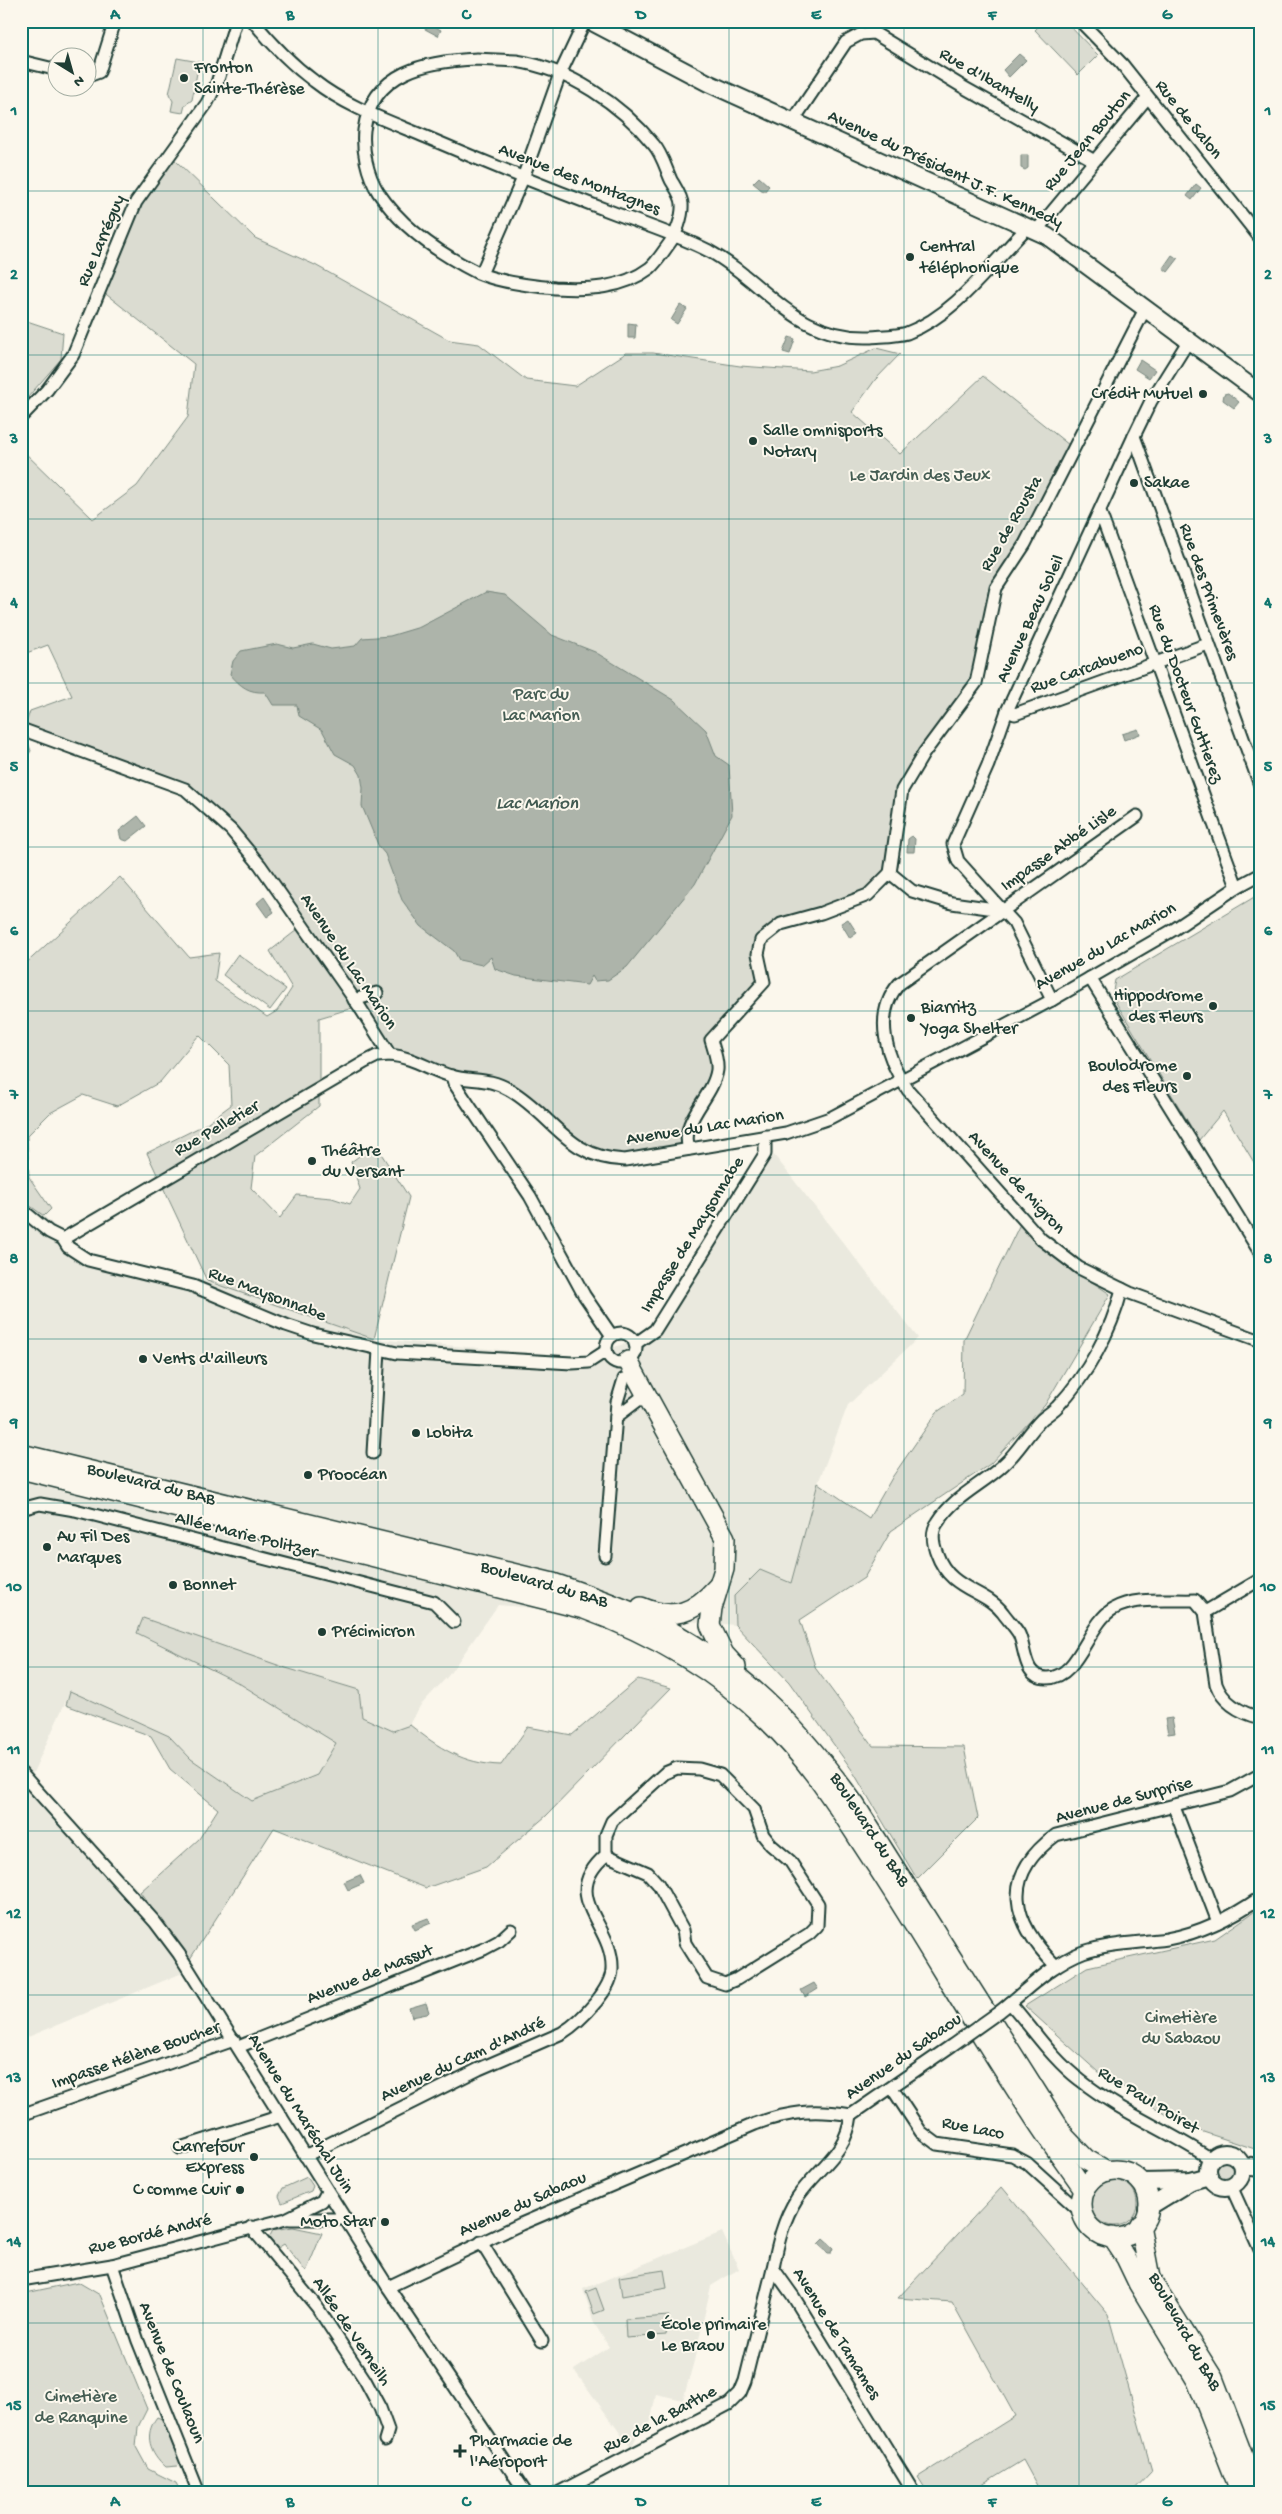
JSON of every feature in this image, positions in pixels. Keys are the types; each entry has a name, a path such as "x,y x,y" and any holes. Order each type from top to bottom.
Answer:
{"main road":[{"path":"622,1360 646,1398 724,1538 724,1569 718,1586 710,1625 724,1654 734,1664 743,1679"},
{"name":"Boulevard du BAB","path":"21,1454 553,1584 611,1603 649,1620 678,1636 743,1679 775,1708 827,1766 855,1805 1065,2137 1086,2158 1107,2171"},
{"name":"Boulevard du BAB","path":"21,1469 584,1609 619,1621 658,1640 700,1665 735,1691 769,1721 818,1778 895,1894 1030,2112 1084,2188"},
{"path":"553,1584 616,1596 650,1611 672,1615 689,1610 704,1602 718,1586"},
{"path":"1107,2171 1127,2172 1142,2182 1148,2194 1144,2217 1122,2236 1112,2237 1093,2230 1082,2213 1081,2201 1084,2188 1098,2174 1107,2171"},
{"name":"Boulevard du BAB","path":"1144,2217 1150,2278 1213,2378 1257,2493"},
{"name":"Boulevard du BAB","path":"1112,2237 1197,2381 1241,2493"}],"street":[{"name":"Rue Larréguy","path":"21,417 47,390 73,355 136,202 207,103 217,83 236,21"},
{"name":"Avenue des Montagnes","path":"253,21 271,42 314,81 367,112 523,178 709,252 742,274 792,316 813,327 845,335 870,337 905,333"},
{"path":"481,274 523,178 560,74 585,21"},
{"name":"Avenue du Président J.F. Kennedy","path":"590,21 708,83 1031,228 1071,252 1261,394"},
{"path":"98,72 112,22"},
{"name":"Rue de Salon","path":"1085,23 1122,64 1147,98 1261,239"},
{"name":"Rue d'Ibantelly","path":"793,121 846,42 861,34 874,33 963,87 1093,160"},
{"path":"477,59 517,62 560,74 594,92 618,109 656,146 682,203 675,237 651,267 617,285 582,290 532,286 481,274 436,249 403,222 378,192 369,174 362,144 367,112 378,93 396,78 415,68 451,60 477,59"},
{"path":"21,61 48,68"},
{"name":"Rue Jean Bouton","path":"905,333 951,306 1021,234 1031,228 1147,98"},
{"path":"1250,225 1261,219"},
{"name":"Rue de Rousta","path":"890,873 902,790 924,753 976,683 996,588 1025,544 1146,308"},
{"name":"Avenue Beau Soleil","path":"1052,1000 1014,923 958,861 953,844 988,765 1007,711 1134,436 1151,401 1189,340"},
{"name":"Rue des Primevères","path":"1134,436 1261,788"},
{"name":"Rue du Docteur Guttierez","path":"1100,512 1237,887"},
{"name":"Rue Carcabueno","path":"1007,711 1015,714 1208,644"},
{"name":"Avenue du Lac Marion","path":"21,729 185,789 231,830 260,864 390,1055 403,1056 452,1076 495,1082 511,1090 571,1143 597,1156 625,1160 807,1127 902,1082 1052,1000 1172,930 1237,887 1261,874"},
{"name":"Impasse Abbé Lisle","path":"902,1082 885,1035 885,1014 891,993 899,984 1136,816"},
{"path":"689,1149 686,1141 688,1129 717,1071 711,1040 764,982 758,954 761,940 781,924 821,913 868,895 890,873 912,891 952,903 1002,910"},
{"path":"1090,978 1261,1254"},
{"path":"354,1000 376,993"},
{"name":"Rue Pelletier","path":"63,1238 365,1062 377,1056 390,1055"},
{"path":"452,1076 454,1083 530,1196 584,1295 612,1336"},
{"name":"Avenue de Migron","path":"902,1082 925,1111 1041,1240 1079,1268 1122,1289 1261,1341"},
{"name":"Impasse de Maysonnabe","path":"622,1360 655,1330 764,1154 765,1136"},
{"name":"Rue Maysonnabe","path":"21,1208 49,1232 63,1238 68,1247 88,1260 193,1286 286,1325 379,1350 572,1363 622,1360"},
{"path":"1122,1289 1105,1337 1056,1408 1043,1419 1005,1464 955,1502 937,1522 933,1534 936,1554 944,1570 956,1582 1000,1610 1019,1635 1024,1658 1032,1672 1041,1678 1050,1678 1063,1673 1074,1662 1100,1619 1119,1606 1134,1603 1195,1600 1205,1612 1219,1694 1238,1710 1257,1717"},
{"path":"605,1556 617,1402 626,1334 612,1336 607,1343 622,1360"},
{"path":"373,1453 379,1350"},
{"path":"616,1417 646,1398"},
{"name":"Allée Marie Politzer","path":"21,1509 40,1504 75,1510 424,1599 434,1602 454,1622"},
{"path":"1205,1612 1261,1579"},
{"path":"677,1768 699,1769 720,1775 754,1809 763,1835 770,1846 790,1861 818,1904 817,1926 809,1934 736,1979 725,1984 715,1982 707,1978 685,1943 683,1930 658,1884 648,1873 606,1855 606,1835 612,1821 665,1773 677,1768"},
{"name":"Avenue du Maréchal Juin","path":"21,1773 155,1922 179,1954 388,2287 526,2493"},
{"name":"Avenue de Surprise","path":"1056,1966 1039,1948 1027,1930 1018,1906 1018,1884 1028,1862 1040,1847 1056,1836 1230,1791 1261,1774"},
{"path":"1174,1807 1218,1922"},
{"name":"Avenue du Cam d'André","path":"305,2156 479,2069 572,2027 606,1989 612,1970 612,1956 590,1908 586,1893 587,1879 593,1866 606,1855"},
{"name":"Avenue du Sabaou","path":"388,2287 480,2242 746,2128 784,2114 827,2111 851,2115 999,2012 1056,1966 1084,1952 1170,1938 1218,1922 1261,1897"},
{"name":"Avenue de Massut","path":"236,2043 484,1949 500,1941 511,1930"},
{"name":"Rue Paul Poiret","path":"1010,2003 1049,2050 1078,2079 1107,2100 1211,2159"},
{"name":"Impasse Hélène Boucher","path":"21,2115 236,2043"},
{"name":"Rue Laco","path":"892,2088 921,2132 937,2144 999,2152 1026,2163 1082,2213"},
{"name":"Avenue de Tamames","path":"851,2115 849,2132 844,2145 810,2180 787,2214 773,2268 798,2303 914,2493"},
{"path":"180,2148 281,2116"},
{"path":"1226,2152 1236,2156 1242,2166 1241,2178 1231,2186 1220,2187 1209,2176 1208,2164 1211,2159 1226,2152"},
{"path":"1242,2166 1261,2168"},
{"path":"1142,2182 1191,2181 1209,2176"},
{"path":"1144,2217 1191,2181"},
{"path":"1231,2186 1261,2252"},
{"name":"Rue Bordé André","path":"286,2219 322,2200 327,2192"},
{"name":"Rue Bordé André","path":"21,2280 112,2265 286,2219 345,2219"},
{"name":"Allée de Verneilh","path":"251,2227 317,2307 365,2380 380,2408 388,2430 385,2440"},
{"path":"480,2242 542,2341"},
{"name":"Avenue de Coulaoun","path":"112,2265 138,2341 199,2493"},
{"name":"Rue de la Barthe","path":"558,2493 729,2404 740,2393 745,2382 773,2268"}],"shaded area":[{"path":"774,1155 918,1338 848,1405 818,1483 791,1583 734,1596 735,1625 498,1605 448,1676 420,1706 410,1725 393,1731 362,1717 359,1690 286,1668 137,1633 237,1682 336,1743 317,1775 252,1801 191,1759 169,1736 70,1692 31,1777 140,1892 190,1959 180,1974 21,2040 21,1199 44,1216 83,1252 207,1281 374,1339 581,1357 657,1334"},
{"name":"École primaire Le Braou","path":"722,2232 739,2269 711,2286 683,2400 656,2394 649,2430 641,2428 631,2448 574,2370 609,2347 594,2323 583,2289"}],"green space":[{"path":"1044,21 1065,21 1098,55 1078,75 1035,30"},
{"name":"Fronton Sainte-Thérèse","path":"177,58 199,62 192,100 185,105 183,113 171,111 173,101 169,94"},
{"name":"Parc du Lac Marion","path":"174,159 255,238 315,265 449,340 479,344 526,380 575,386 626,353 653,353 740,366 810,371 837,366 876,348 900,354 875,380 852,412 900,454 983,376 1074,449 996,588 976,683 902,790 890,873 868,895 781,924 761,940 764,982 711,1040 717,1071 688,1129 689,1149 625,1160 597,1156 511,1090 390,1055 359,1006 319,1018 319,1106 255,1156 251,1188 280,1218 297,1195 332,1198 350,1204 360,1189 351,1162 373,1146 380,1152 409,1197 374,1339 207,1281 147,1153 204,1125 231,1105 229,1065 199,1035 160,1082 117,1106 83,1095 50,1113 27,1136 29,1177 51,1209 44,1216 21,1199 21,968 120,877 189,957 219,953 215,981 267,1017 277,1011 292,988 270,951 302,926 260,865 185,789 24,731 31,751 21,764 21,729 24,730 30,711 72,696 48,645 21,655 21,449 93,519 137,486 188,417 194,364 102,291 141,207"},
{"path":"21,319 63,333 61,359 21,405"},
{"name":"Hippodrome des Fleurs","path":"1261,893 1261,1174 1223,1111 1199,1140 1112,996 1115,980"},
{"path":"238,954 286,989 270,1010 223,975"},
{"path":"1020,1224 1053,1256 1110,1294 1045,1405 990,1464 891,1531 864,1578 800,1620 816,1669 873,1746 964,1747 978,1818 917,1879 852,1770 789,1682 735,1625 734,1596 760,1570 791,1583 818,1483 869,1518 893,1476 937,1412 963,1394 964,1340"},
{"path":"143,1618 286,1668 359,1690 362,1717 393,1731 410,1725 442,1748 463,1758 487,1764 501,1765 528,1727 572,1735 638,1679 671,1688 546,1816 486,1867 426,1888 274,1828 190,1959 140,1892 199,1839 218,1809 170,1769 151,1736 66,1705 70,1691 169,1736 191,1759 252,1801 317,1775 336,1743 237,1682 137,1633"},
{"name":"Cimetière du Sabaou","path":"1261,1907 1261,2151 1185,2126 1099,2073 1025,2006 1087,1967 1215,1939"},
{"path":"1225,2160 1232,2163 1235,2170 1232,2177 1225,2180 1218,2177 1215,2170 1218,2163"},
{"path":"307,2177 313,2186 311,2191 282,2203 279,2196 283,2188"},
{"path":"1119,2180 1123,2181 1133,2190 1136,2194 1136,2212 1127,2222 1119,2226 1109,2226 1101,2222 1092,2212 1091,2198 1095,2190 1105,2181"},
{"path":"1002,2187 1108,2314 1152,2471 1131,2493 1041,2493 1023,2460 969,2493 928,2493 918,2477 1015,2416 952,2302 898,2298"},
{"path":"293,2227 322,2233 306,2272 284,2244 278,2248 269,2238 273,2230"},
{"path":"664,2270 667,2288 622,2296 619,2277"},
{"name":"Cimetière de Ranquine","path":"78,2282 100,2295 147,2409 138,2427 136,2447 148,2469 176,2483 181,2493 21,2493 21,2294"},
{"path":"596,2288 604,2310 594,2314 586,2292"},
{"path":"669,2316 666,2335 626,2338 625,2319"},
{"path":"157,2417 164,2420 181,2463 178,2466 166,2467 152,2450 149,2437 150,2430"}],"water":[{"path":"428,23 441,30 438,36 425,29"},
{"path":"1019,54 1026,60 1009,77 1003,70"},
{"path":"1021,155 1028,155 1028,168 1025,170 1021,168"},
{"path":"759,177 769,186 764,192 753,183"},
{"path":"1196,184 1201,188 1192,200 1187,196"},
{"path":"1172,255 1178,259 1168,272 1163,268"},
{"path":"680,305 687,309 677,324 671,320"},
{"path":"628,323 636,324 635,338 628,338"},
{"path":"789,337 795,339 790,354 783,352"},
{"path":"1140,360 1155,370 1149,378 1135,369"},
{"path":"1228,393 1239,402 1234,408 1223,400 1224,394"},
{"name":"Lac Marion","path":"486,592 505,595 552,635 595,652 674,700 706,730 716,756 729,765 732,815 695,884 627,967 608,980 595,981 592,976 587,985 516,976 495,969 491,957 482,965 459,960 454,951 421,926 402,900 385,854 379,847 362,806 363,788 361,775 355,765 335,754 322,730 299,716 297,705 273,705 265,692 246,688 230,674 233,661 241,651 277,644 293,648 313,644 331,649 355,646 362,638 390,636 420,627"},
{"path":"1138,729 1140,734 1124,740 1122,734"},
{"path":"138,816 146,826 127,841 121,839 119,831"},
{"path":"912,836 915,839 914,852 907,852 908,839"},
{"path":"264,897 274,912 267,917 257,903"},
{"path":"848,919 857,933 850,938 841,923"},
{"path":"1172,1718 1175,1733 1168,1734 1165,1719"},
{"path":"360,1875 364,1883 348,1890 344,1882"},
{"path":"428,1918 431,1923 415,1930 412,1924"},
{"path":"814,1983 818,1989 805,1997 801,1990"},
{"path":"426,2003 429,2012 427,2014 412,2017 409,2008"},
{"path":"823,2239 833,2248 831,2253 828,2253 818,2244"}],"place":[{"name":"Fronton Sainte-Thérèse","path":"184,78"},
{"name":"Central téléphonique","path":"910,257"},
{"name":"Crédit Mutuel","path":"1203,394"},
{"name":"Salle omnisports Notary","path":"753,441"},
{"name":"Sakae","path":"1134,483"},
{"name":"Hippodrome des Fleurs","path":"1213,1006"},
{"name":"Biarritz Yoga Shelter","path":"911,1018"},
{"name":"Boulodrome des Fleurs","path":"1187,1076"},
{"name":"Théâtre du Versant","path":"312,1161"},
{"name":"Vents d'ailleurs","path":"143,1359"},
{"name":"Lobita","path":"416,1433"},
{"name":"Proocéan","path":"308,1475"},
{"name":"Au Fil Des Marques","path":"47,1547"},
{"name":"Bonnet","path":"173,1585"},
{"name":"Précimicron","path":"322,1632"},
{"name":"Carrefour Express","path":"254,2157"},
{"name":"C comme Cuir","path":"240,2190"},
{"name":"Moto Star","path":"385,2222"},
{"name":"École primaire Le Braou","path":"651,2335"},
{"name":"Pharmacie de l'Aéroport","path":"460,2451"}],"park label":[{"name":"Le Jardin des Jeux","path":"920,476"}]}
